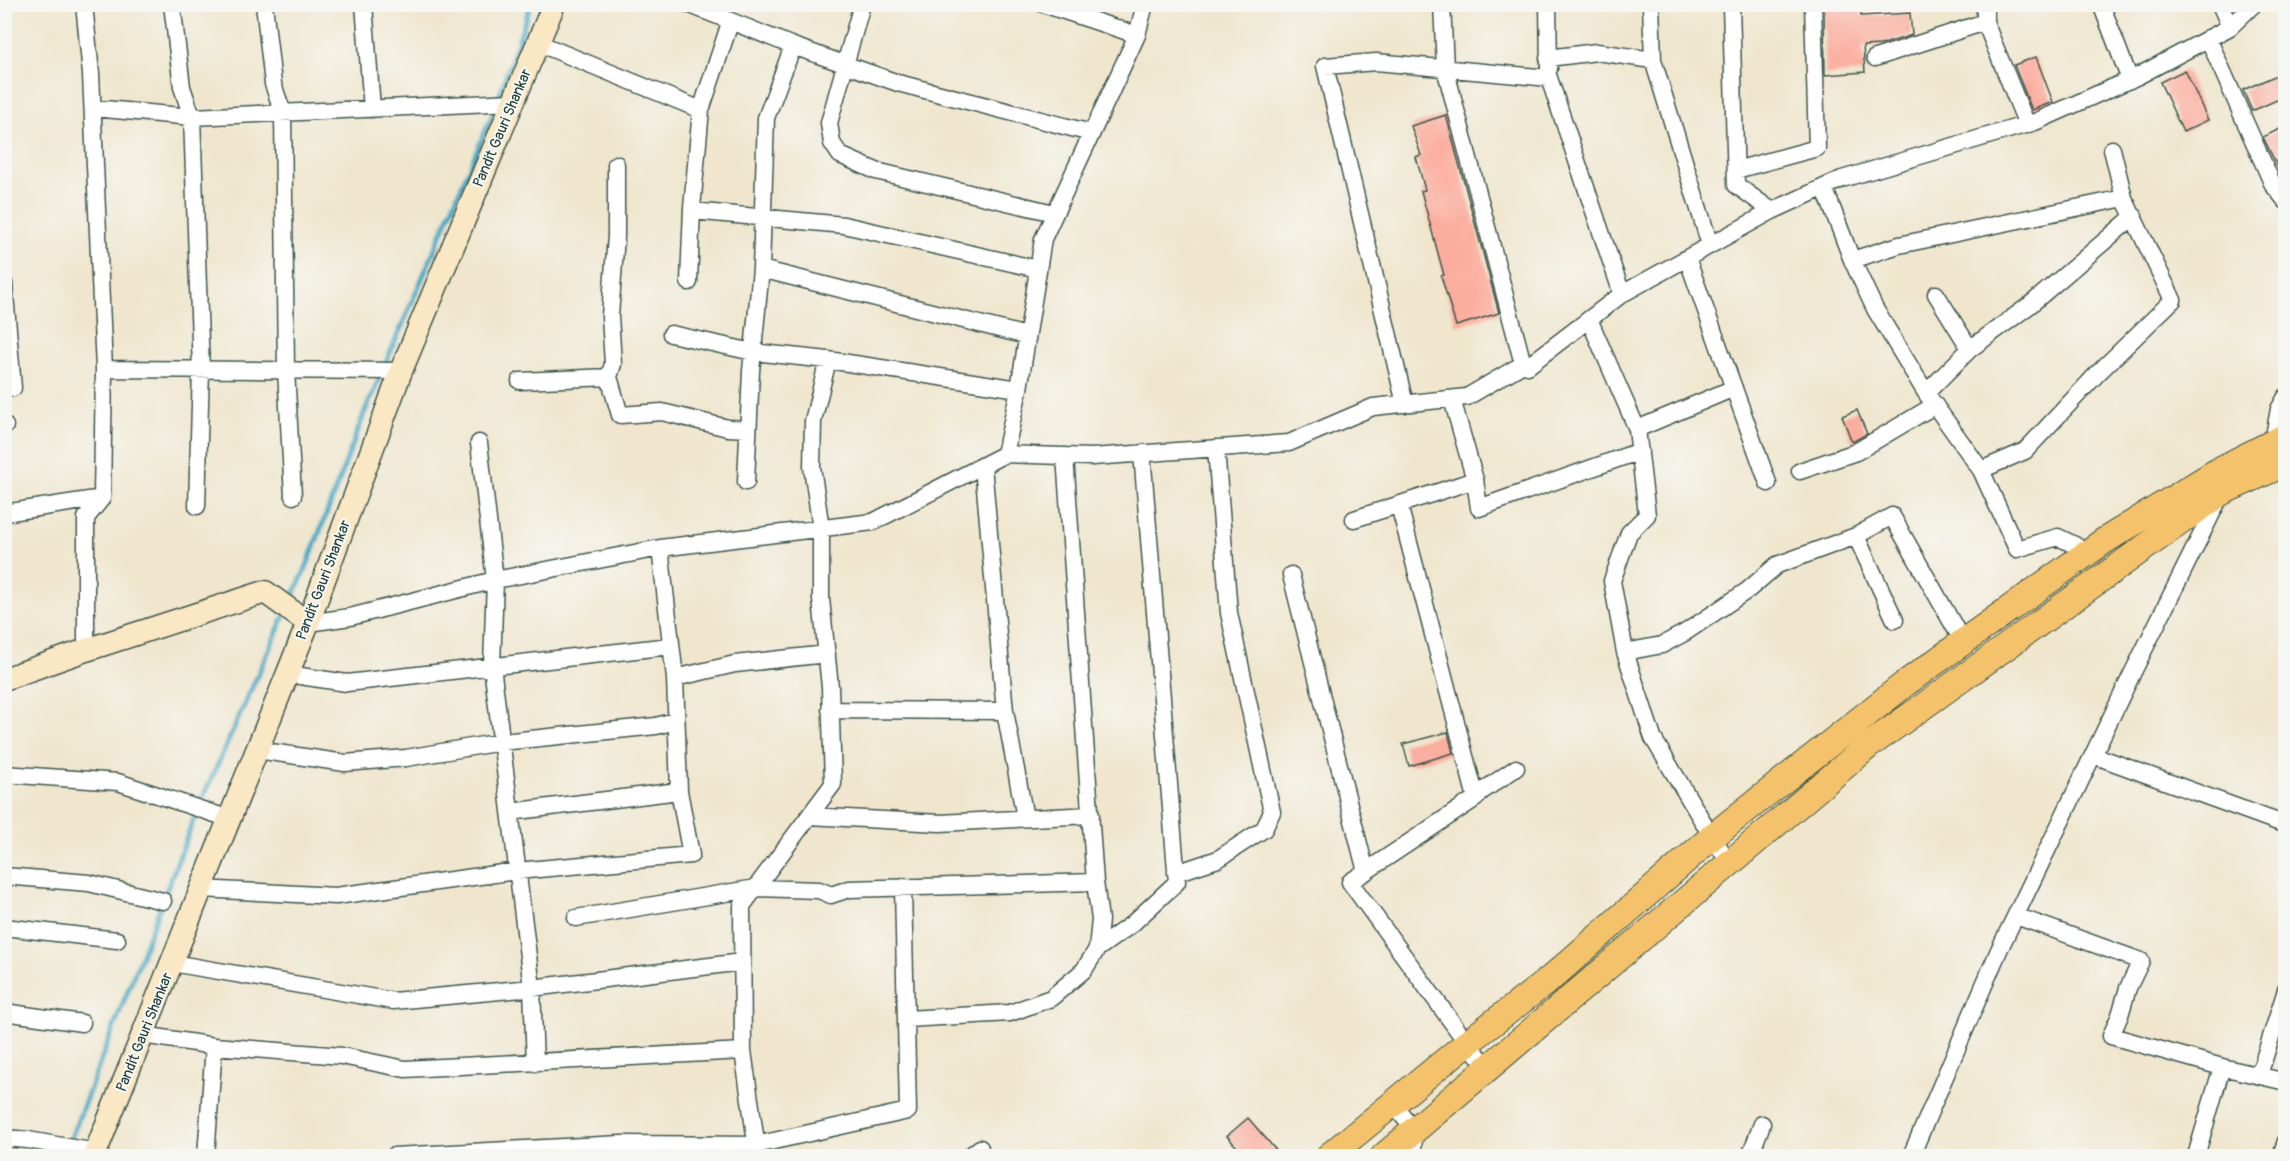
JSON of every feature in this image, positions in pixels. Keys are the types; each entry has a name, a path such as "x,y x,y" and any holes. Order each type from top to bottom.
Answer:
{"main road":[{"path":"1329,1156 1467,1043 1550,979 1712,837 1906,683 2089,552 2282,451"},
{"path":"1384,1156 1868,746 1998,653 2222,481"},
{"path":"1972,636 1998,653"}],"street":[{"path":"84,4 93,108 104,369 102,498 86,518 86,650"},
{"path":"172,4 182,87 192,117 201,370 197,506"},
{"path":"264,4 273,84 283,113 285,370 293,496"},
{"path":"364,4 372,109"},
{"name":"Pandit Gauri Shankar","path":"95,1154 308,623 401,371 554,4"},
{"path":"688,4 730,23 898,83 1091,133"},
{"path":"862,4 829,123 832,143 840,155 876,171 1054,213"},
{"path":"1043,4 1137,35"},
{"path":"1005,454 1019,389 1043,239 1137,35 1145,4"},
{"path":"1442,4 1445,68 1523,364"},
{"path":"1548,4 1549,78 1622,294"},
{"path":"1651,4 1653,60 1710,245"},
{"path":"1731,4 1736,185 1773,211"},
{"path":"1736,170 1816,148 1813,4"},
{"path":"1985,4 1985,22 2027,124"},
{"path":"2101,4 2130,80"},
{"path":"2220,4 2230,27"},
{"path":"4,680 86,650 265,592 308,623 350,617 495,580 660,548 873,522 1005,454 1092,457 1289,443 1373,407 1467,397 1523,364 1528,366 1622,294 1773,211 1842,178 2027,124 2130,80 2230,27 2254,4"},
{"path":"1875,58 1985,22"},
{"path":"688,282 701,110 730,23"},
{"path":"2208,38 2273,185 2286,201"},
{"path":"538,43 701,110"},
{"path":"746,482 753,352 761,268 766,118 793,46"},
{"path":"1548,58 1597,52 1653,60"},
{"path":"1405,404 1325,66 1376,62 1549,78"},
{"path":"93,108 192,117 513,102"},
{"path":"1981,470 2025,451 2097,374 2173,300 2124,198 2112,149"},
{"path":"616,164 616,236 610,316 613,364 609,377 620,416 662,412 728,428 748,429"},
{"path":"1824,187 1852,260 1875,309 1930,399 1981,470 2017,549 2058,537 2089,552"},
{"path":"1852,260 1899,245 2124,198"},
{"path":"692,211 844,225 1038,269"},
{"path":"1800,471 1856,452 1930,399 1970,349 2030,305 2134,216"},
{"path":"1687,258 1768,483"},
{"path":"761,268 1027,336"},
{"path":"4,283 6,329 13,388"},
{"path":"1936,294 1970,349"},
{"path":"1589,319 1637,429 1647,515 1629,533 1612,581 1625,652 1653,738 1730,863"},
{"path":"670,334 753,352 828,360 1019,389"},
{"path":"757,1151 743,1051 742,906 833,784 821,599 821,529 812,467 813,421 828,360"},
{"path":"104,369 401,371"},
{"path":"520,381 609,377"},
{"path":"1637,429 1734,388"},
{"path":"2282,451 2279,409 2286,398"},
{"path":"1452,399 1474,480 1479,508 1640,451"},
{"path":"479,443 495,580 492,666 532,988 536,1063"},
{"path":"1176,873 1218,860 1264,830 1272,812 1229,613 1216,448"},
{"path":"907,1020 1010,1013 1051,998 1084,970 1097,949 1132,924 1177,882 1142,453"},
{"path":"1065,456 1095,882 1100,920 1097,949"},
{"path":"983,466 1005,711 1025,818"},
{"path":"1354,519 1474,480"},
{"path":"1911,1156 1999,950 2222,481"},
{"path":"4,513 102,498"},
{"path":"1399,505 1476,798"},
{"path":"1625,652 1662,645 1686,632 1748,590 1777,565 1856,536 1892,516 1972,636"},
{"path":"1856,536 1895,620"},
{"path":"201,889 336,896 517,871 691,855 679,791 675,678 660,548"},
{"path":"1291,574 1366,872"},
{"path":"287,674 346,683 670,646"},
{"path":"675,678 735,664 826,654"},
{"path":"830,710 1005,711"},
{"path":"257,750 345,763 406,758 501,742 656,726 675,721"},
{"path":"2093,755 2286,825"},
{"path":"1489,1068 1467,1043 1350,882 1476,798 1516,768"},
{"path":"4,774 118,782 230,819"},
{"path":"510,812 679,791"},
{"path":"809,816 940,823 1091,815"},
{"path":"4,876 89,883 163,901"},
{"path":"576,918 756,888 819,890 831,895 849,889 1095,882"},
{"path":"394,1156 621,1150 757,1151 908,1112 903,887"},
{"path":"2016,916 2141,961 2128,988 2111,1036 2286,1082"},
{"path":"4,927 117,940"},
{"path":"172,963 393,1001 532,988 742,962"},
{"path":"2259,1075 2286,990"},
{"path":"4,1012 82,1023"},
{"path":"143,1035 214,1046 342,1056 405,1069 743,1051"},
{"path":"206,1156 214,1046"},
{"path":"2196,1156 2222,1067"},
{"path":"1392,1104 1415,1131 1412,1156"},
{"path":"1750,1156 1762,1124"},
{"path":"4,1138 28,1140 95,1154"},
{"path":"2281,1156 2286,1141"}],"building":[{"path":"1824,4 1861,4 1861,16 1910,13 1912,35 1881,45 1863,46 1865,72 1825,75"},
{"path":"2036,57 2053,102 2032,110 2014,65"},
{"path":"2185,70 2208,120 2183,132 2160,82"},
{"path":"2286,71 2286,96 2252,111 2243,90"},
{"path":"1446,115 1499,313 1456,326 1441,276 1444,275 1421,191 1425,190 1416,157 1421,155 1411,126"},
{"path":"2286,126 2286,184 2263,137"},
{"path":"1857,410 1867,434 1852,442 1842,416"},
{"path":"1448,732 1453,753 1409,766 1403,744"},
{"path":"1248,1118 1281,1156 1245,1156 1227,1136"}],"waterway":[{"path":"290,603 306,568 364,414 493,113 531,4"},
{"path":"64,1156 199,806 285,614"}]}
